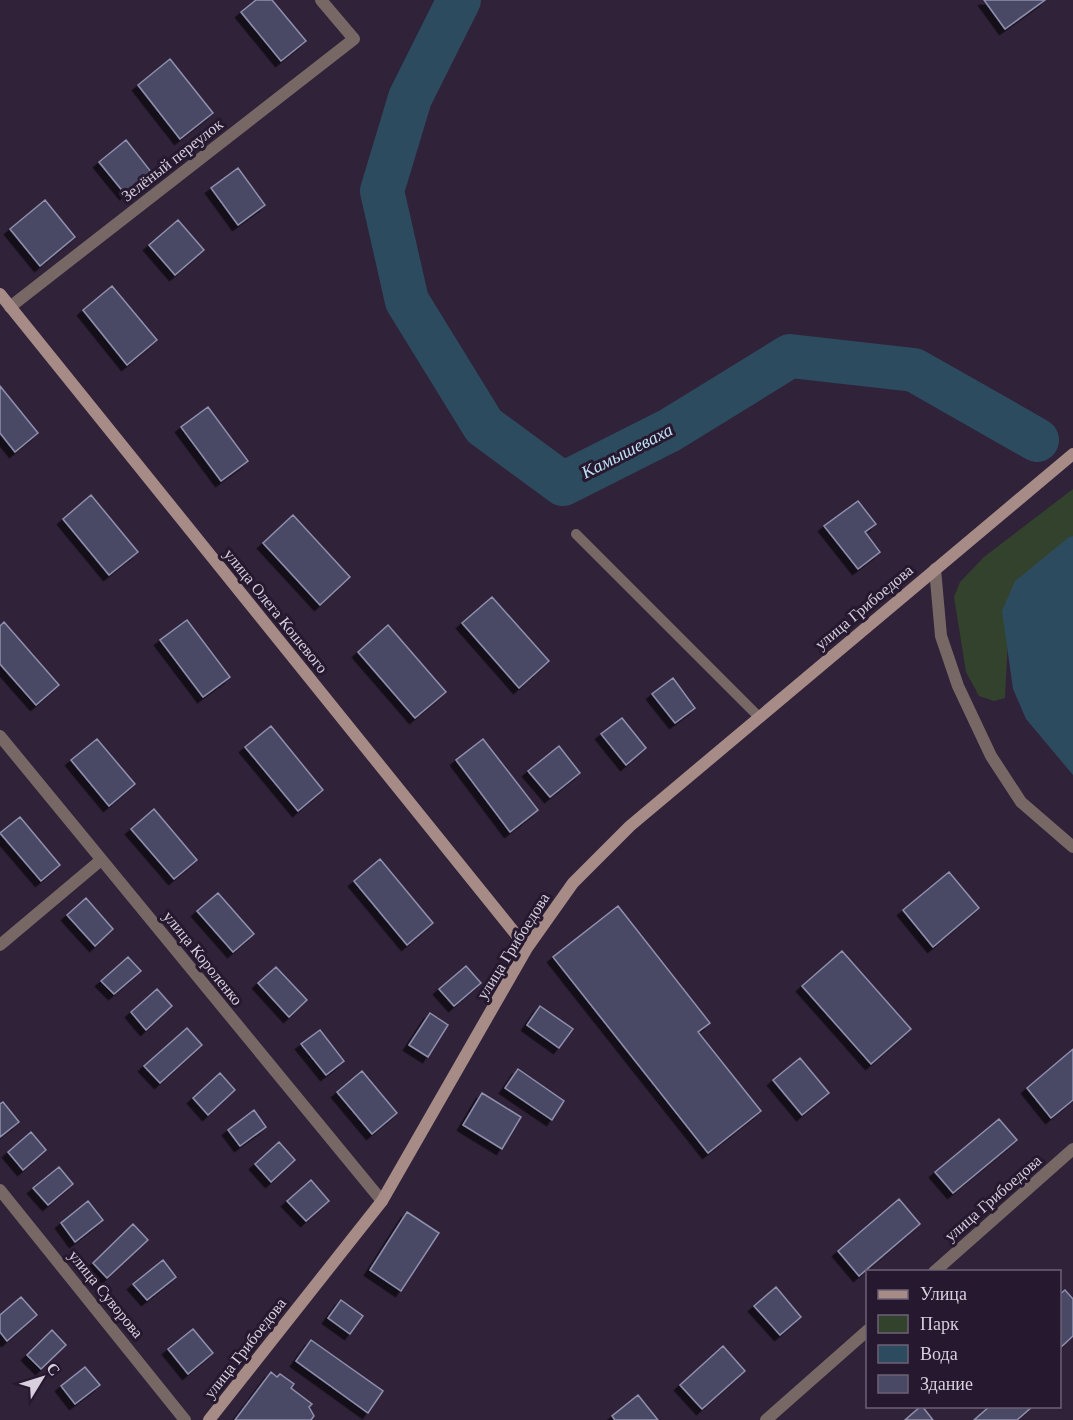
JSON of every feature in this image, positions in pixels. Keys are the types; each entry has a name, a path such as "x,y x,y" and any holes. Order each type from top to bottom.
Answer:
{"street":[{"name":"Зелёный переулок","path":"10,307 354,39 321,0"},
{"name":"улица Олега Кошевого","path":"0,294 527,948"},
{"name":"улица Грибоедова","path":"209,1420 382,1201 527,948 573,883 630,826 1073,454"},
{"name":"улица Грибоедова","path":"935,569 941,636 958,686 991,756 1021,802 1073,847"},
{"name":"улица Короленко","path":"0,736 382,1201"},
{"path":"0,945 101,860"},
{"name":"улица Грибоедова","path":"936,1270 1073,1149"},
{"name":"улица Суворова","path":"0,1190 185,1420"},
{"path":"766,1420 866,1331"}],"lane":[{"path":"576,534 759,717"}],"green space":[{"path":"1073,489 1073,563 1009,619 1005,698 994,701 979,696 966,672 954,597 960,582 984,557"}],"water":[{"path":"1073,536 1073,775 1026,719 1013,689 1002,611 1015,581"}],"building":[{"path":"256,0 272,0 306,41 281,61 241,12"},
{"path":"984,0 1045,0 1005,29"},
{"path":"170,59 213,113 180,139 138,85"},
{"path":"126,140 152,173 125,194 99,162"},
{"path":"238,168 265,205 238,225 211,188"},
{"path":"45,200 75,237 40,266 10,229"},
{"path":"178,220 204,250 175,275 149,245"},
{"path":"112,286 157,340 127,365 83,310"},
{"path":"0,386 38,433 15,452 0,433"},
{"path":"208,407 248,461 221,481 181,427"},
{"path":"91,495 138,552 109,575 63,519"},
{"path":"858,501 876,524 865,532 880,552 858,569 824,526"},
{"path":"293,515 350,577 320,605 263,543"},
{"path":"492,597 549,661 519,688 462,623"},
{"path":"187,620 230,677 203,697 160,640"},
{"path":"4,622 59,685 36,705 0,664 0,626"},
{"path":"388,625 446,692 415,718 358,652"},
{"path":"673,678 695,708 675,723 652,694"},
{"path":"622,718 646,748 626,765 601,734"},
{"path":"271,726 323,790 298,811 245,747"},
{"path":"97,739 135,784 109,806 71,760"},
{"path":"483,739 538,810 510,832 456,760"},
{"path":"559,746 580,773 550,797 528,771"},
{"path":"154,809 197,860 174,879 131,829"},
{"path":"20,817 60,865 41,881 0,833"},
{"path":"380,859 433,923 407,945 354,881"},
{"path":"949,872 979,908 933,947 903,910"},
{"path":"218,893 254,934 233,952 197,911"},
{"path":"86,898 113,929 95,946 67,915"},
{"path":"618,906 710,1023 698,1032 761,1111 708,1153 553,957"},
{"path":"842,951 911,1029 871,1064 802,986"},
{"path":"128,957 141,971 114,994 101,981"},
{"path":"466,966 481,983 454,1006 439,989"},
{"path":"276,967 307,1000 289,1017 258,983"},
{"path":"157,989 172,1006 146,1030 131,1012"},
{"path":"540,1006 573,1029 559,1048 527,1025"},
{"path":"430,1013 448,1025 428,1057 409,1045"},
{"path":"187,1028 202,1045 160,1083 144,1066"},
{"path":"320,1030 344,1061 326,1075 301,1044"},
{"path":"1073,1049 1073,1100 1051,1118 1027,1088"},
{"path":"800,1058 829,1093 802,1115 773,1080"},
{"path":"518,1069 564,1101 552,1120 505,1088"},
{"path":"362,1071 397,1113 372,1134 337,1092"},
{"path":"220,1073 235,1090 208,1115 193,1098"},
{"path":"482,1093 521,1117 502,1149 463,1125"},
{"path":"3,1102 19,1122 0,1137 0,1104"},
{"path":"254,1110 266,1127 240,1146 228,1130"},
{"path":"999,1119 1017,1140 953,1193 935,1172"},
{"path":"31,1132 46,1150 23,1170 8,1152"},
{"path":"279,1142 295,1160 271,1182 255,1164"},
{"path":"59,1167 73,1184 48,1205 33,1188"},
{"path":"311,1180 329,1201 306,1221 287,1201"},
{"path":"899,1199 920,1224 859,1276 838,1251"},
{"path":"88,1201 103,1220 75,1242 61,1223"},
{"path":"407,1212 439,1233 401,1291 370,1270"},
{"path":"133,1224 148,1240 107,1278 93,1263"},
{"path":"163,1260 176,1277 147,1300 133,1284"},
{"path":"776,1287 801,1317 780,1335 754,1306"},
{"path":"1065,1290 1073,1299 1073,1336 1061,1347 1061,1293"},
{"path":"21,1297 37,1315 7,1341 0,1332 0,1315"},
{"path":"341,1300 363,1316 350,1334 328,1318"},
{"path":"193,1329 213,1353 188,1374 168,1349"},
{"path":"52,1330 66,1345 41,1369 27,1355"},
{"path":"311,1340 383,1391 368,1413 296,1361"},
{"path":"723,1346 745,1371 702,1409 680,1385"},
{"path":"85,1367 100,1385 75,1404 61,1386"},
{"path":"271,1372 277,1377 280,1374 294,1384 291,1388 312,1404 309,1407 314,1416 311,1420 235,1420"},
{"path":"638,1395 658,1420 615,1420 612,1416"},
{"path":"919,1408 924,1408 933,1420 905,1420"},
{"path":"988,1408 1031,1408 1017,1420 974,1420"}],"waterway":[{"name":"Камышеваха","path":"459,0 410,98 382,191 407,301 484,426 563,484 670,430 790,356 914,370 1037,440"}]}
